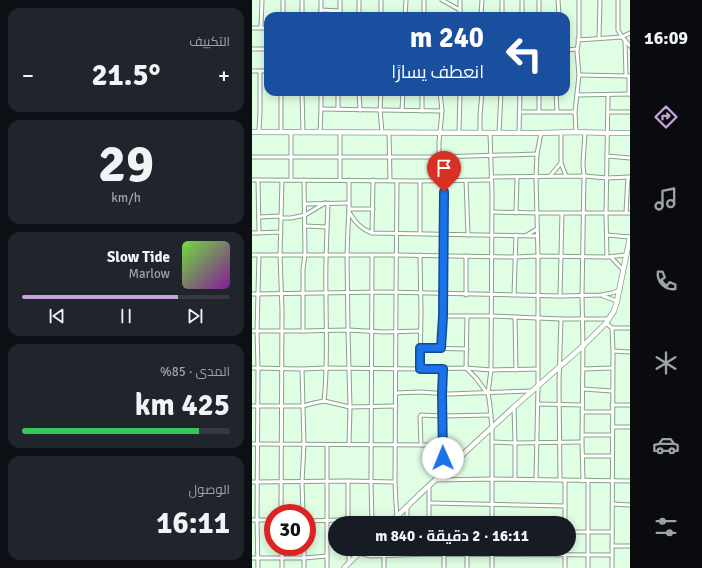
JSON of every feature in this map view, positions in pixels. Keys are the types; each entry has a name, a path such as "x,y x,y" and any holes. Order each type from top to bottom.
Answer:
{"main road":[{"path":"252,132 490,134 561,132 607,134 630,133"},
{"path":"397,516 514,407 584,346 607,321 614,310 617,301 630,237"},
{"path":"344,568 356,556"}],"street":[{"path":"261,27 262,0"},
{"path":"283,0 283,12"},
{"path":"302,0 302,12"},
{"path":"322,0 321,10 340,11 340,0"},
{"path":"359,0 359,12"},
{"path":"381,0 381,12"},
{"path":"405,12 406,0"},
{"path":"424,0 424,12"},
{"path":"442,0 460,10 460,0"},
{"path":"481,12 482,0"},
{"path":"502,0 502,12"},
{"path":"522,0 522,12"},
{"path":"539,0 539,12"},
{"path":"558,0 559,12"},
{"path":"576,132 575,112 579,75 577,48 579,0"},
{"path":"599,38 600,0"},
{"path":"618,0 618,30 629,44"},
{"path":"252,28 264,27"},
{"path":"578,40 623,38 630,33"},
{"path":"578,95 629,94 623,38"},
{"path":"570,49 577,48"},
{"path":"252,49 264,49"},
{"path":"252,71 264,71"},
{"path":"259,132 260,71"},
{"path":"579,75 628,76"},
{"path":"608,95 606,156 607,235 609,257 623,270"},
{"path":"281,96 281,132"},
{"path":"302,96 303,132"},
{"path":"320,132 321,96"},
{"path":"338,96 338,109"},
{"path":"359,96 360,110"},
{"path":"381,96 380,110 382,132"},
{"path":"402,110 403,96"},
{"path":"422,96 422,111"},
{"path":"438,181 439,133 442,111 440,96"},
{"path":"458,133 460,96"},
{"path":"480,133 482,96"},
{"path":"499,133 501,96"},
{"path":"519,133 520,96"},
{"path":"539,96 539,112"},
{"path":"556,96 557,112"},
{"path":"321,109 442,111"},
{"path":"519,112 575,112"},
{"path":"608,112 630,112"},
{"path":"291,132 291,180"},
{"path":"340,132 340,180"},
{"path":"389,132 390,180"},
{"path":"561,132 561,163 566,176"},
{"path":"582,481 584,346 582,319 584,214 583,164 585,132"},
{"path":"536,480 538,404 538,214 536,177 537,154 541,133"},
{"path":"490,134 492,212 491,370 488,393 492,428 492,516"},
{"path":"252,157 490,156 537,154"},
{"path":"606,156 630,158"},
{"path":"550,176 561,163"},
{"path":"252,180 444,181 550,176 607,178 629,177 628,213 538,214 492,212"},
{"path":"516,178 516,213"},
{"path":"258,180 259,233"},
{"path":"281,504 282,293 280,255 282,180"},
{"path":"303,332 305,255 304,180"},
{"path":"349,180 347,255 350,407 349,445"},
{"path":"372,234 373,180"},
{"path":"466,180 468,235"},
{"path":"397,516 395,482 396,233 398,181"},
{"path":"420,181 420,233"},
{"path":"441,348 443,316 444,181"},
{"path":"259,217 291,218 305,215 326,203"},
{"path":"324,401 326,385 327,330 326,203"},
{"path":"305,204 349,203"},
{"path":"349,210 373,209"},
{"path":"349,210 359,226 372,234 420,233 538,236"},
{"path":"560,296 562,213"},
{"path":"305,226 327,226"},
{"path":"527,235 538,228"},
{"path":"252,233 281,232"},
{"path":"514,295 516,235"},
{"path":"607,235 630,237"},
{"path":"252,255 609,257 626,255"},
{"path":"258,568 257,331 259,255"},
{"path":"372,255 372,516"},
{"path":"420,256 420,369"},
{"path":"466,256 466,294"},
{"path":"252,294 372,292 601,296 620,290"},
{"path":"601,296 617,301"},
{"path":"443,316 582,319 607,321 612,328 612,568"},
{"path":"467,316 466,368 488,393"},
{"path":"515,317 516,370"},
{"path":"560,319 560,480"},
{"path":"612,328 630,328"},
{"path":"252,331 421,331"},
{"path":"420,348 467,349"},
{"path":"613,351 630,352"},
{"path":"252,368 466,368 491,370 538,370"},
{"path":"583,369 612,368"},
{"path":"302,369 304,445 303,504"},
{"path":"443,369 443,473"},
{"path":"583,390 612,391"},
{"path":"396,392 442,394 533,391"},
{"path":"252,406 303,406 314,402 324,401 350,407 396,406"},
{"path":"538,404 583,405"},
{"path":"612,405 630,405"},
{"path":"514,407 515,479"},
{"path":"582,412 612,412"},
{"path":"420,445 421,415 491,415"},
{"path":"612,427 630,427"},
{"path":"582,435 612,435"},
{"path":"492,442 582,442"},
{"path":"252,444 442,444"},
{"path":"327,445 327,568"},
{"path":"582,456 612,456"},
{"path":"435,480 515,479 630,481"},
{"path":"565,480 565,516"},
{"path":"588,480 588,568"},
{"path":"252,482 395,482"},
{"path":"348,482 348,516"},
{"path":"429,485 429,516"},
{"path":"430,504 565,506"},
{"path":"612,504 630,505"},
{"path":"407,506 407,516"},
{"path":"252,520 264,520"},
{"path":"316,520 327,521"},
{"path":"576,532 612,532"},
{"path":"612,546 630,546"},
{"path":"576,555 612,555"},
{"path":"252,558 304,558 327,556"},
{"path":"350,556 350,562"},
{"path":"384,556 384,568"},
{"path":"444,556 444,568"},
{"path":"467,556 467,568"},
{"path":"492,556 492,568"},
{"path":"565,556 565,568"},
{"path":"282,558 282,568"},
{"path":"304,558 304,568"}],"route":[{"path":"443,458 443,369 420,369 420,348 441,348 443,316 444,192"}]}
